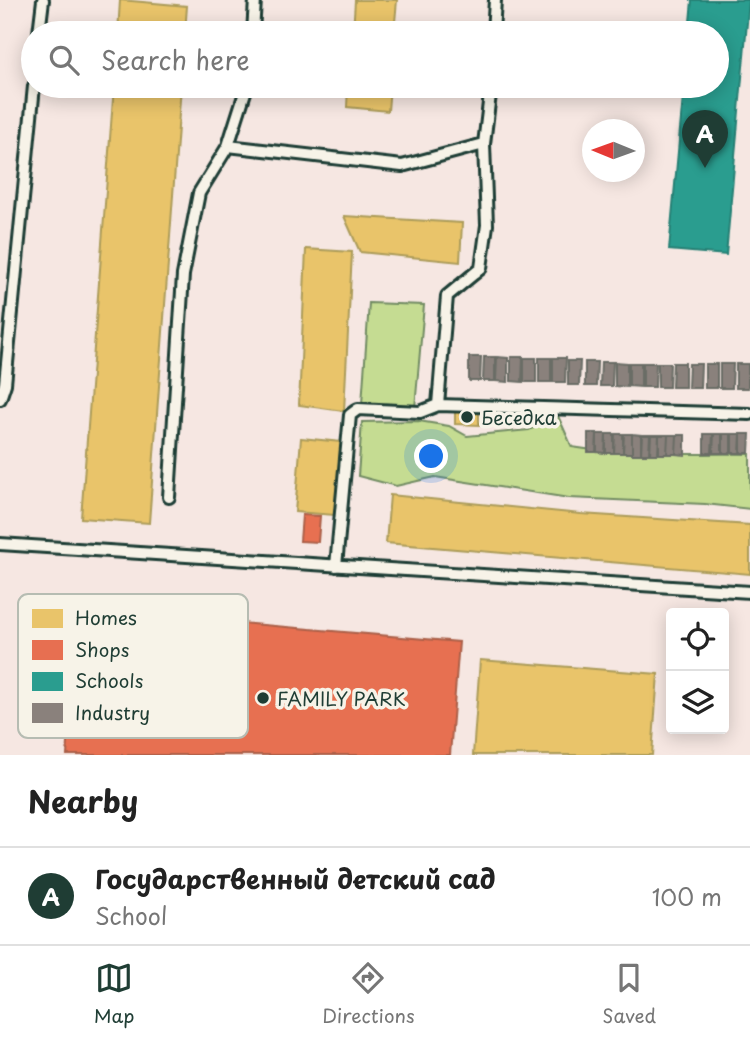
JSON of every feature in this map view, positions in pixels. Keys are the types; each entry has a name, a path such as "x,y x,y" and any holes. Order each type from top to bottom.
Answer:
{"lane":[{"path":"40,21 43,0"},
{"path":"254,21 255,0"},
{"path":"494,21 495,0"},
{"path":"0,399 5,384 33,98"},
{"path":"169,497 183,275 199,193 228,146 243,98"},
{"path":"438,405 447,296 481,268 487,225 484,144 490,98"},
{"path":"228,146 402,166 484,144"},
{"path":"336,566 350,415 358,409 420,412 438,405 750,414"},
{"path":"0,544 750,592"}],"green space":[{"path":"369,303 424,305 415,408 362,404"},
{"path":"558,416 572,447 639,453 750,454 750,509 705,504 569,498 435,477 396,486 358,476 362,422 419,421 449,426 467,436 529,430"}],"building: Homes":[{"path":"120,0 187,6 186,21 119,21"},
{"path":"355,0 397,0 395,21 354,21"},
{"path":"113,98 180,98 149,523 81,518"},
{"path":"347,98 389,98 388,111 347,107"},
{"path":"344,216 462,223 460,262 360,252"},
{"path":"306,249 352,252 344,411 299,405"},
{"name":"Беседка","path":"455,409 479,409 479,425 455,424"},
{"path":"301,438 341,442 335,515 295,512"},
{"path":"390,495 581,514 750,525 750,574 386,543"},
{"path":"480,660 658,674 652,755 473,755"}],"building: Shops":[{"path":"302,515 320,516 318,542 300,541"},
{"path":"248,624 459,642 450,755 67,755 68,738 248,738"}],"building: Schools":[{"path":"692,0 749,0 726,255 669,250 683,98 729,98 729,21 690,21"}],"building: Industry":[{"path":"469,357 481,357 480,381 469,381"},
{"path":"484,357 495,357 495,381 483,381"},
{"path":"497,357 508,358 508,382 496,381"},
{"path":"511,357 523,357 522,382 511,381"},
{"path":"524,358 536,358 536,382 524,382"},
{"path":"539,358 551,358 551,382 539,382"},
{"path":"553,358 566,358 565,382 553,382"},
{"path":"568,361 580,361 579,385 568,385"},
{"path":"585,362 597,362 596,386 585,386"},
{"path":"601,362 613,362 612,386 600,386"},
{"path":"615,362 627,363 627,387 615,386"},
{"path":"629,363 641,363 641,387 629,386"},
{"path":"643,363 656,363 655,387 643,387"},
{"path":"658,363 670,363 669,387 658,387"},
{"path":"673,363 685,363 685,387 672,387"},
{"path":"689,364 701,364 700,388 688,388"},
{"path":"705,364 717,364 717,388 705,388"},
{"path":"720,364 733,364 732,388 720,388"},
{"path":"736,364 748,364 748,388 736,388"},
{"path":"588,433 597,433 596,452 588,452"},
{"path":"597,434 606,434 605,453 597,452"},
{"path":"606,434 614,434 614,453 606,453"},
{"path":"615,434 623,434 623,453 614,453"},
{"path":"624,434 632,434 632,453 623,453"},
{"path":"632,434 641,435 641,454 632,454"},
{"path":"704,434 713,434 712,453 704,453"},
{"path":"714,434 722,434 722,453 713,453"},
{"path":"723,434 731,434 731,453 723,453"},
{"path":"732,434 741,434 740,453 732,453"},
{"path":"741,434 750,434 749,453 741,453"},
{"path":"642,435 650,435 649,454 641,454"},
{"path":"651,435 659,435 658,454 650,454"},
{"path":"659,435 668,435 667,454 659,454"},
{"path":"668,435 677,435 676,454 667,454"},
{"path":"677,435 685,435 685,455 676,454"}],"place":[{"name":"Государственный детский сад","path":"705,168"},
{"name":"Беседка","path":"467,417"},
{"name":"FAMILY PARK","path":"263,698"}]}
